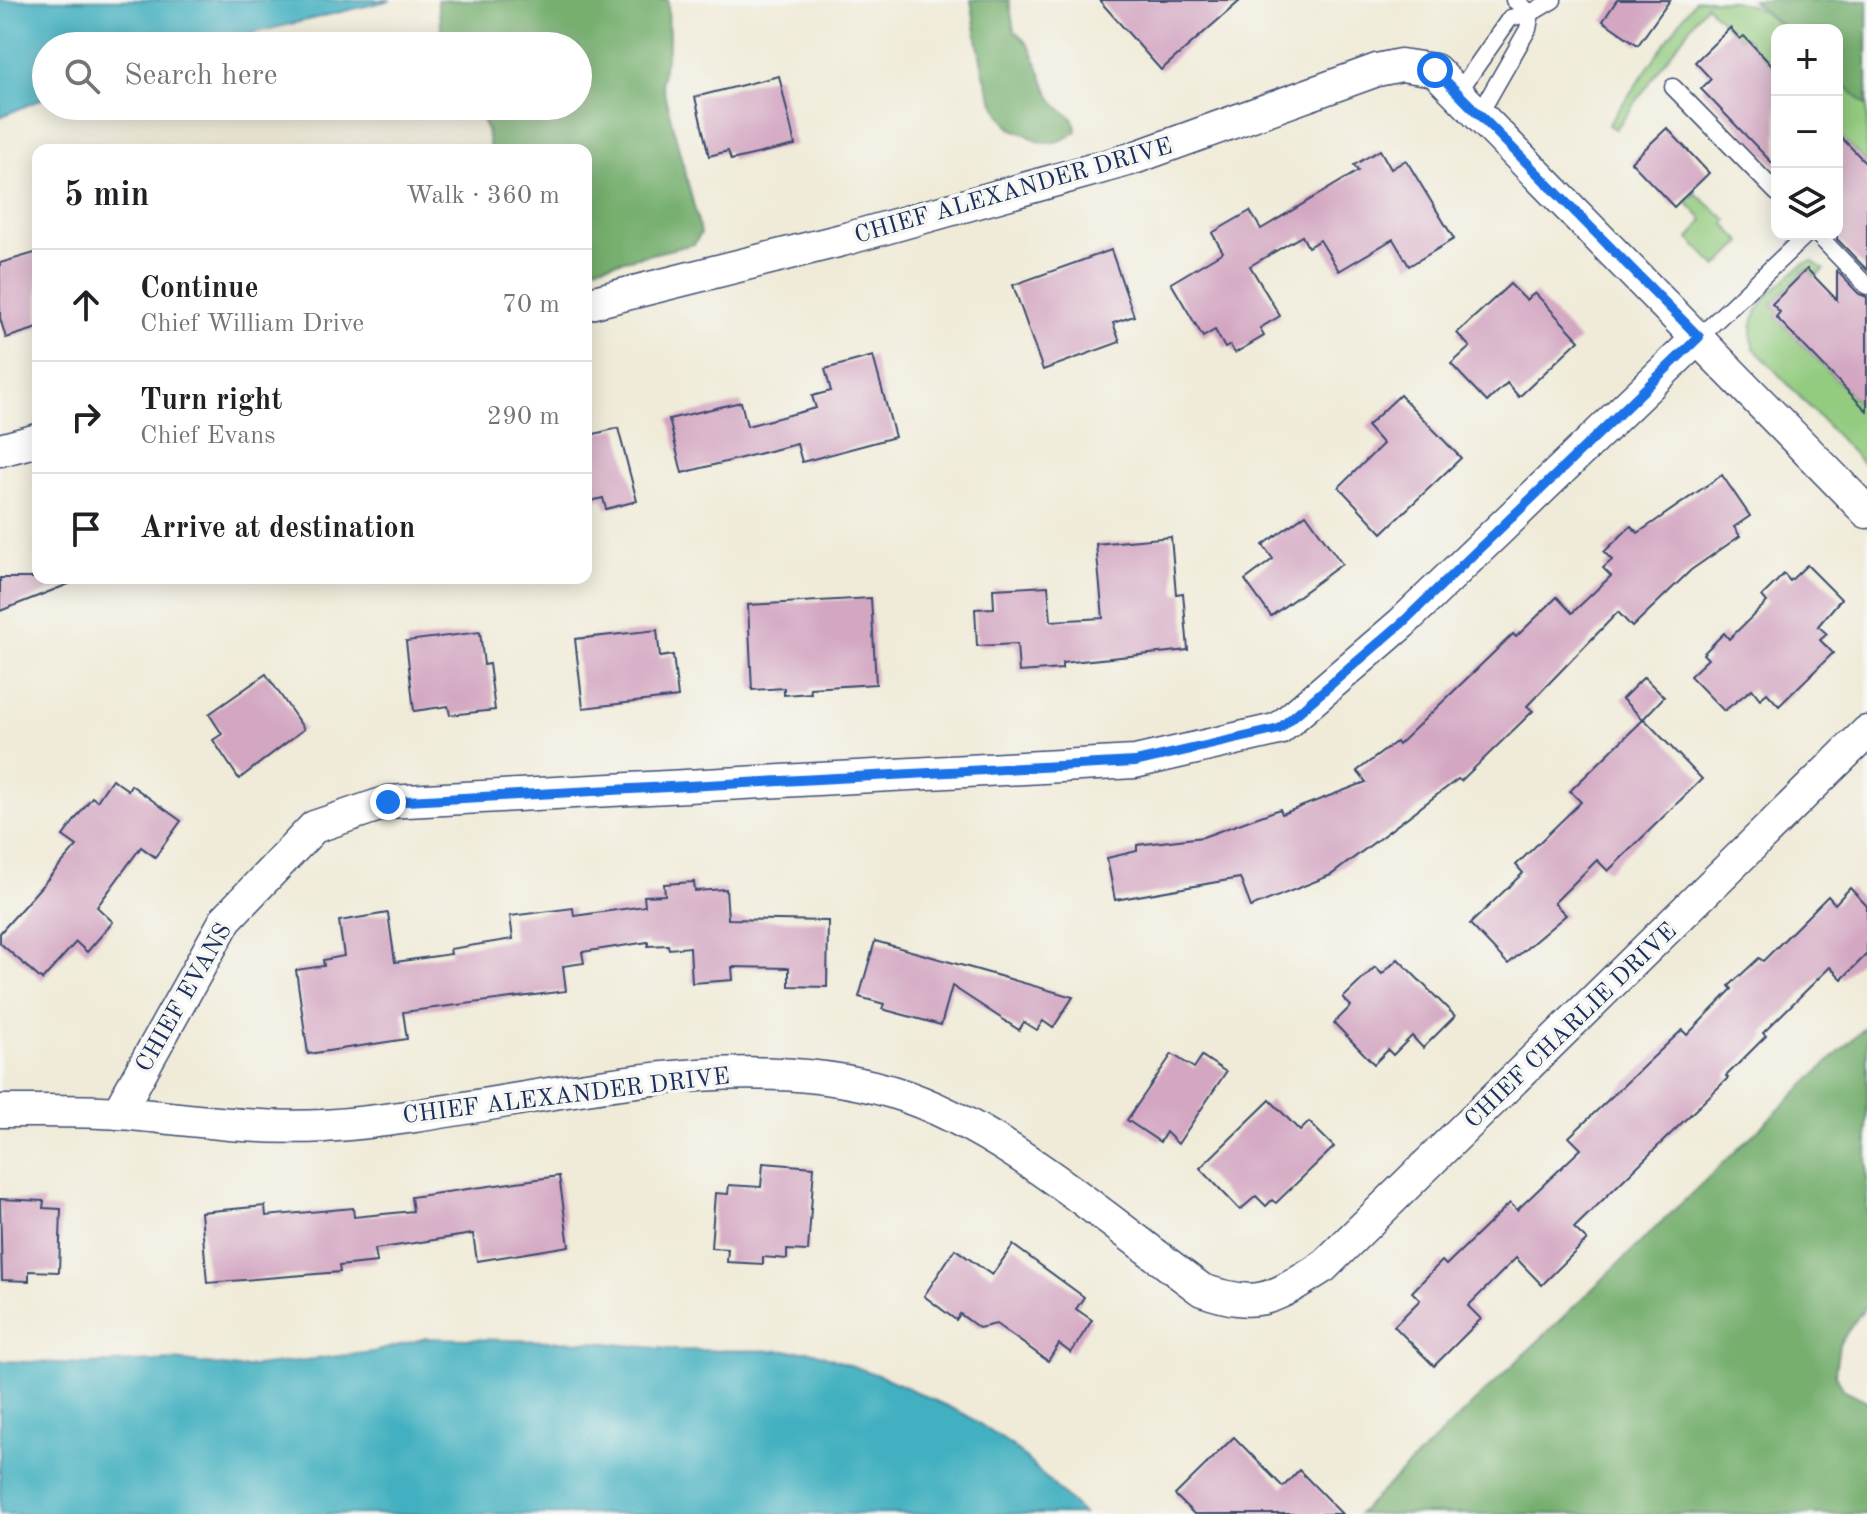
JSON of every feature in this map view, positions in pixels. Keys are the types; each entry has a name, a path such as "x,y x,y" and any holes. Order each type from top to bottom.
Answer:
{"street":[{"name":"CHIEF ALEXANDER DRIVE","path":"592,302 842,240 1131,159 1377,70 1401,65 1458,91"},
{"path":"1458,91 1867,512"},
{"name":"CHIEF EVANS","path":"118,1113 226,919 314,827 388,802 1135,762 1279,729 1402,623 1699,337"},
{"path":"0,450 32,442"},
{"name":"CHIEF CHARLIE DRIVE","path":"1261,1301 1323,1267 1867,732"},
{"name":"CHIEF ALEXANDER DRIVE","path":"0,1111 118,1113 235,1125 324,1126 722,1072 789,1073 837,1079 893,1092 953,1116 1011,1150 1202,1290 1235,1302 1261,1301"}],"lane":[{"path":"1514,0 1531,13"},
{"path":"1458,91 1510,18 1531,13 1553,0"},
{"path":"1458,91 1528,29 1531,13"},
{"path":"1673,87 1771,187"},
{"path":"1699,337 1801,240"},
{"path":"1823,240 1867,286"}],"green space":[{"path":"437,0 668,0 669,45 661,81 701,233 694,244 592,268 592,144 489,144 482,120 592,120 592,32 442,32"},
{"path":"971,0 1009,0 1014,31 1029,47 1049,94 1058,107 1072,118 1076,132 1048,143 1009,126 992,98 987,82"},
{"path":"1695,0 1745,4 1778,24 1771,24 1771,65 1744,36 1740,39 1706,5 1616,129 1608,125"},
{"path":"1751,0 1867,0 1867,106 1843,83 1843,24 1779,24"},
{"path":"1843,83 1867,106 1867,164 1843,139"},
{"path":"1695,193 1727,220 1725,225 1742,242 1717,267 1689,239 1703,220 1686,202"},
{"path":"1812,261 1824,269 1815,277 1807,269 1772,304 1780,312 1776,317 1867,411 1867,468 1753,347 1752,333 1758,309 1773,290 1803,264"},
{"path":"1867,1025 1867,1304 1839,1344 1835,1373 1843,1389 1867,1401 1867,1514 1358,1514"}],"water":[{"path":"0,0 391,0 258,32 32,32 32,103 0,117"},
{"path":"426,1338 594,1342 678,1350 811,1351 886,1378 966,1415 1014,1447 1083,1514 0,1514 0,1361 91,1364 175,1360 239,1368 373,1352"}],"building":[{"path":"1099,0 1241,0 1161,70"},
{"path":"1617,0 1670,0 1638,45 1603,21"},
{"path":"1730,28 1740,39 1744,36 1771,65 1771,162 1701,89 1711,79 1695,62"},
{"path":"779,76 795,145 731,160 728,151 709,156 695,97"},
{"path":"1667,128 1709,173 1674,207 1631,162"},
{"path":"1843,139 1867,164 1867,270 1838,240 1843,240"},
{"path":"1380,150 1391,169 1406,160 1454,239 1409,266 1393,239 1339,271 1320,240 1308,247 1302,236 1250,266 1280,316 1260,328 1264,336 1235,353 1230,345 1225,348 1215,330 1203,337 1171,283 1223,252 1212,233 1250,211 1261,229 1358,171 1354,165"},
{"path":"1111,250 1134,316 1113,323 1120,342 1043,370 1013,285"},
{"path":"32,254 32,330 6,338 0,318 0,263"},
{"path":"1807,269 1837,300 1837,271 1859,294 1867,297 1867,411 1776,317 1780,312 1772,304"},
{"path":"1510,284 1526,300 1535,293 1579,340 1519,397 1507,383 1487,402 1451,364 1470,347 1457,333"},
{"path":"873,356 895,437 802,462 797,444 682,473 669,419 741,402 747,426 816,408 812,396 831,391 825,369"},
{"path":"1400,395 1461,458 1382,533 1339,487 1383,444 1367,426"},
{"path":"618,428 637,501 606,509 603,498 592,501 592,434"},
{"path":"1722,475 1750,516 1734,527 1740,536 1691,570 1632,627 1618,612 1527,706 1533,711 1461,781 1458,779 1331,875 1251,907 1240,878 1115,900 1107,858 1137,851 1137,845 1203,837 1280,809 1282,814 1366,782 1357,771 1396,742 1398,745 1513,634 1516,637 1557,597 1572,613 1611,576 1603,568 1612,560 1604,552 1631,526 1638,533"},
{"path":"1306,514 1342,564 1271,616 1245,580 1273,559 1263,545"},
{"path":"1171,537 1176,594 1183,593 1188,650 1062,663 1062,669 1019,672 1017,644 977,646 975,609 994,608 993,589 1048,586 1051,621 1103,618 1096,544"},
{"path":"1807,565 1841,599 1818,626 1827,634 1820,640 1833,653 1779,706 1767,693 1760,699 1752,689 1724,711 1690,676 1708,659 1703,654 1724,633 1729,639 1767,602 1762,596 1784,574 1790,581"},
{"path":"0,578 32,578 32,584 69,584 0,611"},
{"path":"871,598 876,684 810,688 811,693 784,695 784,688 752,690 748,605"},
{"path":"657,630 660,657 673,655 678,697 583,708 575,639"},
{"path":"480,632 484,665 489,664 495,710 450,715 448,706 414,711 406,641"},
{"path":"266,674 304,729 239,779 213,740 222,734 209,714"},
{"path":"1644,677 1664,697 1643,719 1622,699"},
{"path":"1644,719 1702,779 1608,871 1597,860 1554,903 1566,915 1508,964 1470,924 1523,873 1516,865 1581,802 1570,791"},
{"path":"112,779 128,790 131,785 181,821 155,857 141,847 97,907 113,922 87,952 76,942 42,980 0,943 0,933 77,846 63,836 92,797 97,801"},
{"path":"694,882 695,891 726,889 728,919 828,921 827,987 789,986 789,968 732,967 733,980 692,983 690,947 669,949 668,945 648,946 648,942 582,952 584,963 563,966 566,991 403,1012 407,1039 308,1054 296,970 324,966 323,960 344,956 339,921 388,913 395,962 451,954 450,949 513,939 510,916 573,908 574,916 645,906 644,896 665,895 664,884"},
{"path":"1850,888 1867,906 1867,954 1842,979 1830,967 1763,1033 1766,1036 1726,1076 1728,1078 1574,1228 1587,1240 1542,1285 1516,1258 1468,1306 1481,1319 1434,1366 1394,1326 1420,1300 1412,1292 1442,1261 1446,1265 1510,1203 1517,1210 1581,1149 1569,1137 1682,1030 1687,1035 1732,989 1729,986 1759,958 1763,961 1828,896 1835,904"},
{"path":"875,941 1073,997 1053,1028 1043,1021 1037,1030 1024,1022 1019,1030 952,986 941,1025 882,1009 884,1004 859,997"},
{"path":"1398,959 1455,1016 1423,1048 1412,1036 1393,1055 1388,1050 1374,1064 1334,1023 1351,1006 1343,998 1375,967 1382,974"},
{"path":"1172,1054 1194,1068 1202,1056 1226,1072 1178,1144 1166,1132 1160,1142 1127,1120"},
{"path":"1270,1100 1300,1131 1309,1122 1334,1147 1276,1203 1272,1200 1266,1206 1256,1196 1240,1210 1200,1168"},
{"path":"763,1163 814,1167 808,1251 787,1250 787,1259 763,1257 763,1264 727,1262 728,1249 711,1248 715,1193 728,1194 729,1185 761,1187"},
{"path":"559,1176 569,1246 477,1261 473,1234 375,1249 377,1262 339,1266 340,1272 207,1283 201,1212 265,1206 266,1216 353,1208 354,1217 413,1211 411,1197"},
{"path":"0,1199 44,1201 43,1208 61,1209 59,1272 29,1271 29,1281 2,1280"},
{"path":"1013,1245 1084,1297 1076,1309 1092,1320 1071,1353 1059,1344 1048,1361 996,1324 979,1328 960,1314 956,1320 924,1296 955,1249 992,1275"},
{"path":"1234,1437 1283,1487 1299,1470 1342,1514 1194,1514 1175,1495"}],"route":[{"path":"388,802 1135,762 1279,729 1402,623 1699,337 1435,70"}]}
